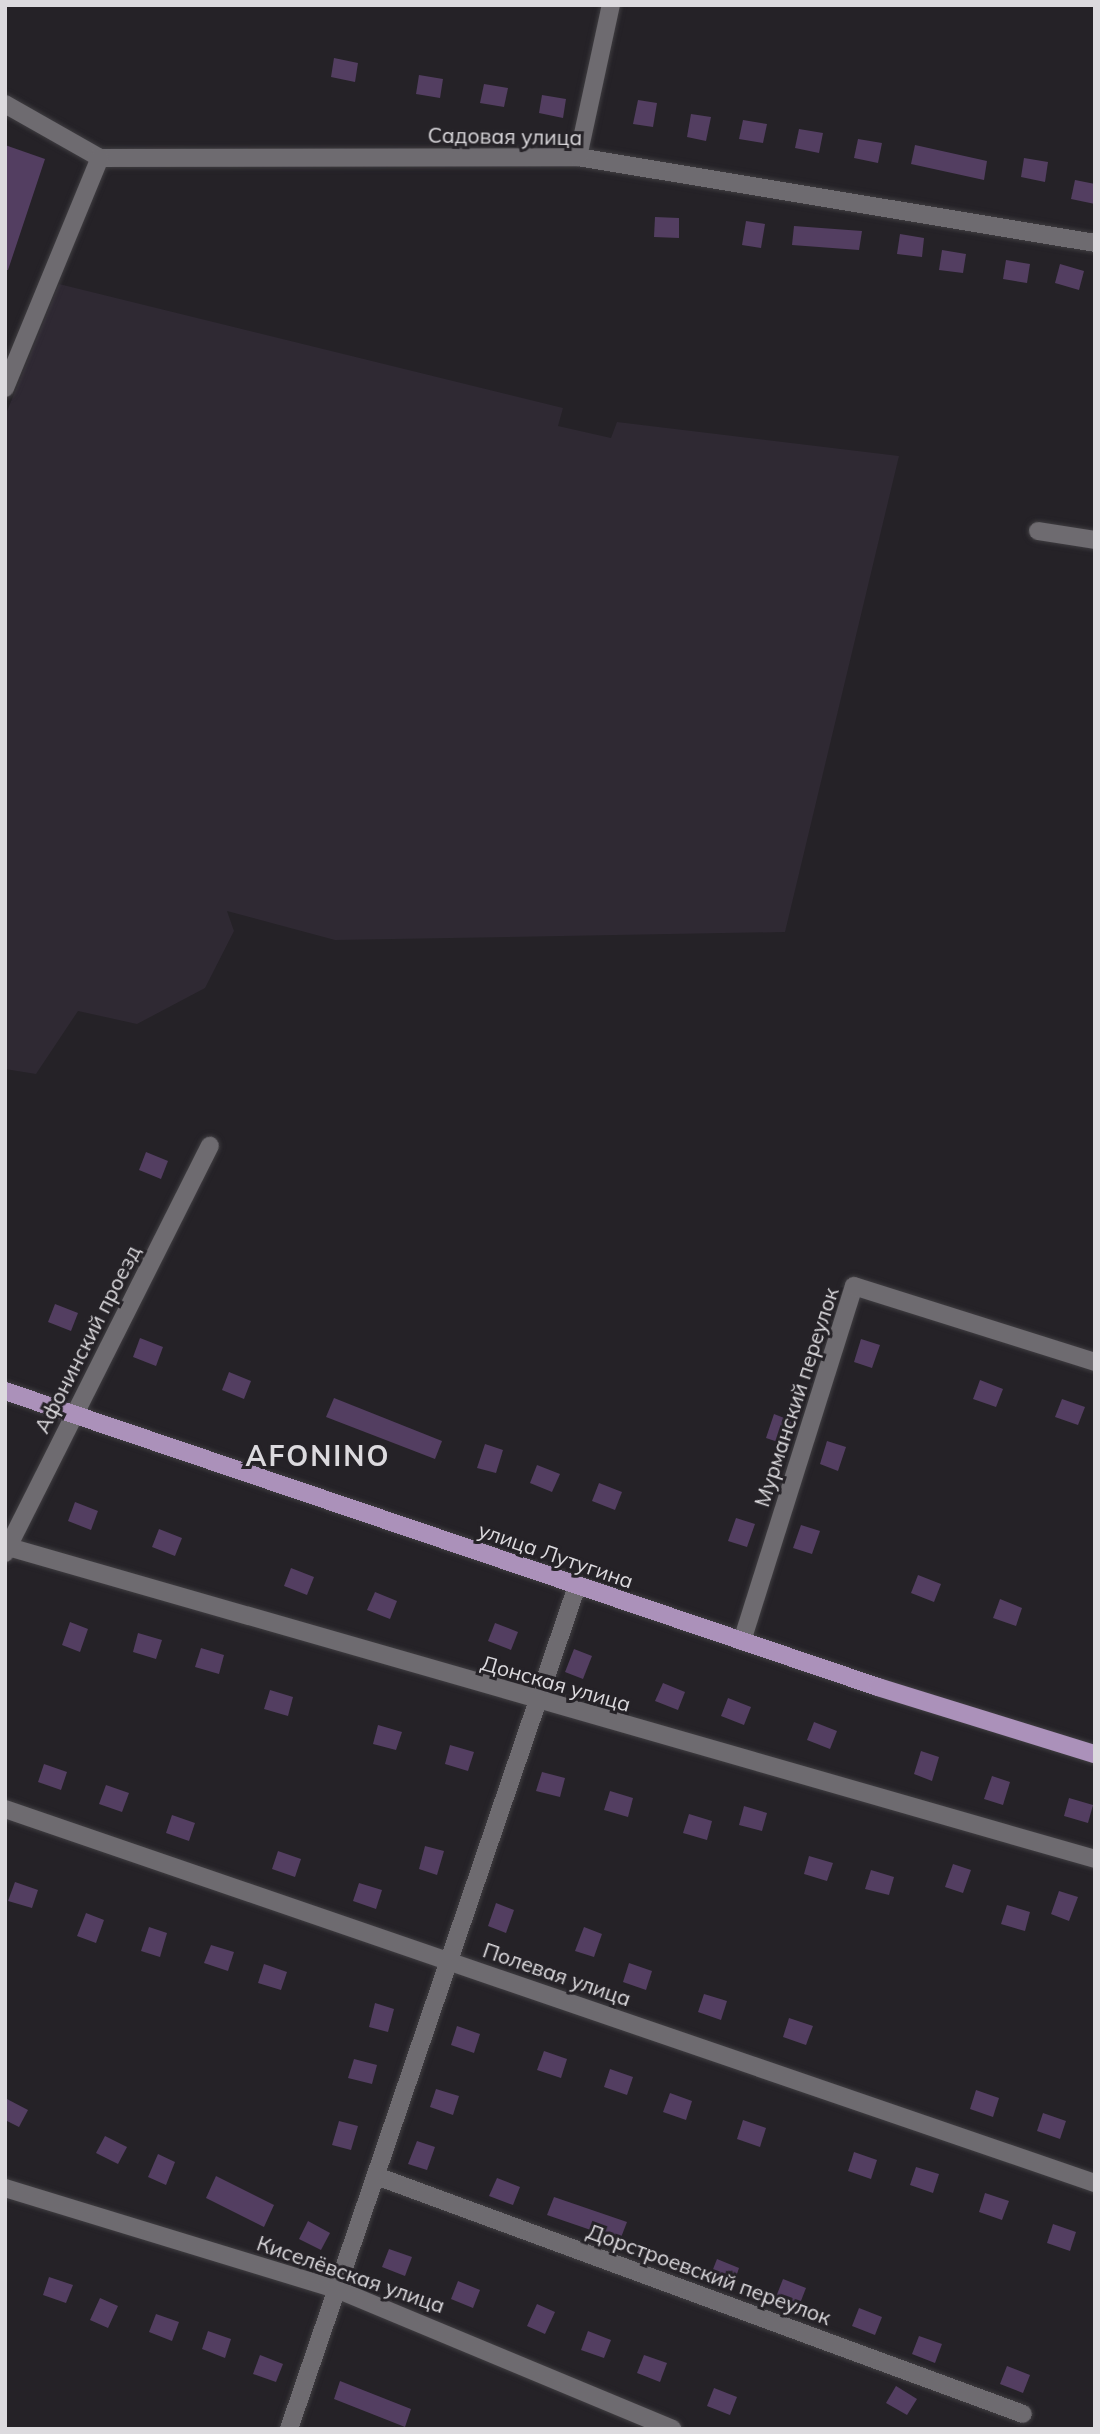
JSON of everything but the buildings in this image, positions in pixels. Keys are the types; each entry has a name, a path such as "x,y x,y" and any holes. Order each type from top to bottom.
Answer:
{"main road":[{"name":"улица Лутугина","path":"5,1391 742,1641 1095,1754"}],"street":[{"path":"578,157 611,5"},
{"name":"Садовая улица","path":"5,104 100,158 578,157 1095,243"},
{"path":"5,388 100,158"},
{"path":"1038,531 1095,540"},
{"name":"Афонинский проезд","path":"6,1549 210,1146"},
{"name":"Мурманский переулок","path":"742,1641 854,1286 1095,1362"},
{"name":"Донская улица","path":"6,1549 1095,1859"},
{"path":"289,2429 341,2291 577,1586"},
{"name":"Полевая улица","path":"5,1809 1095,2183"},
{"name":"Дорстроевский переулок","path":"379,2176 1023,2414"},
{"name":"Киселёвская улица","path":"5,2189 341,2291 672,2429"}],"shaded area":[{"path":"59,284 563,408 558,426 611,438 617,422 899,456 785,932 335,940 227,911 234,931 205,988 137,1024 78,1011 36,1074 5,1069 5,416"}],"district":[{"name":"AFONINO","path":"318,1456"}]}
